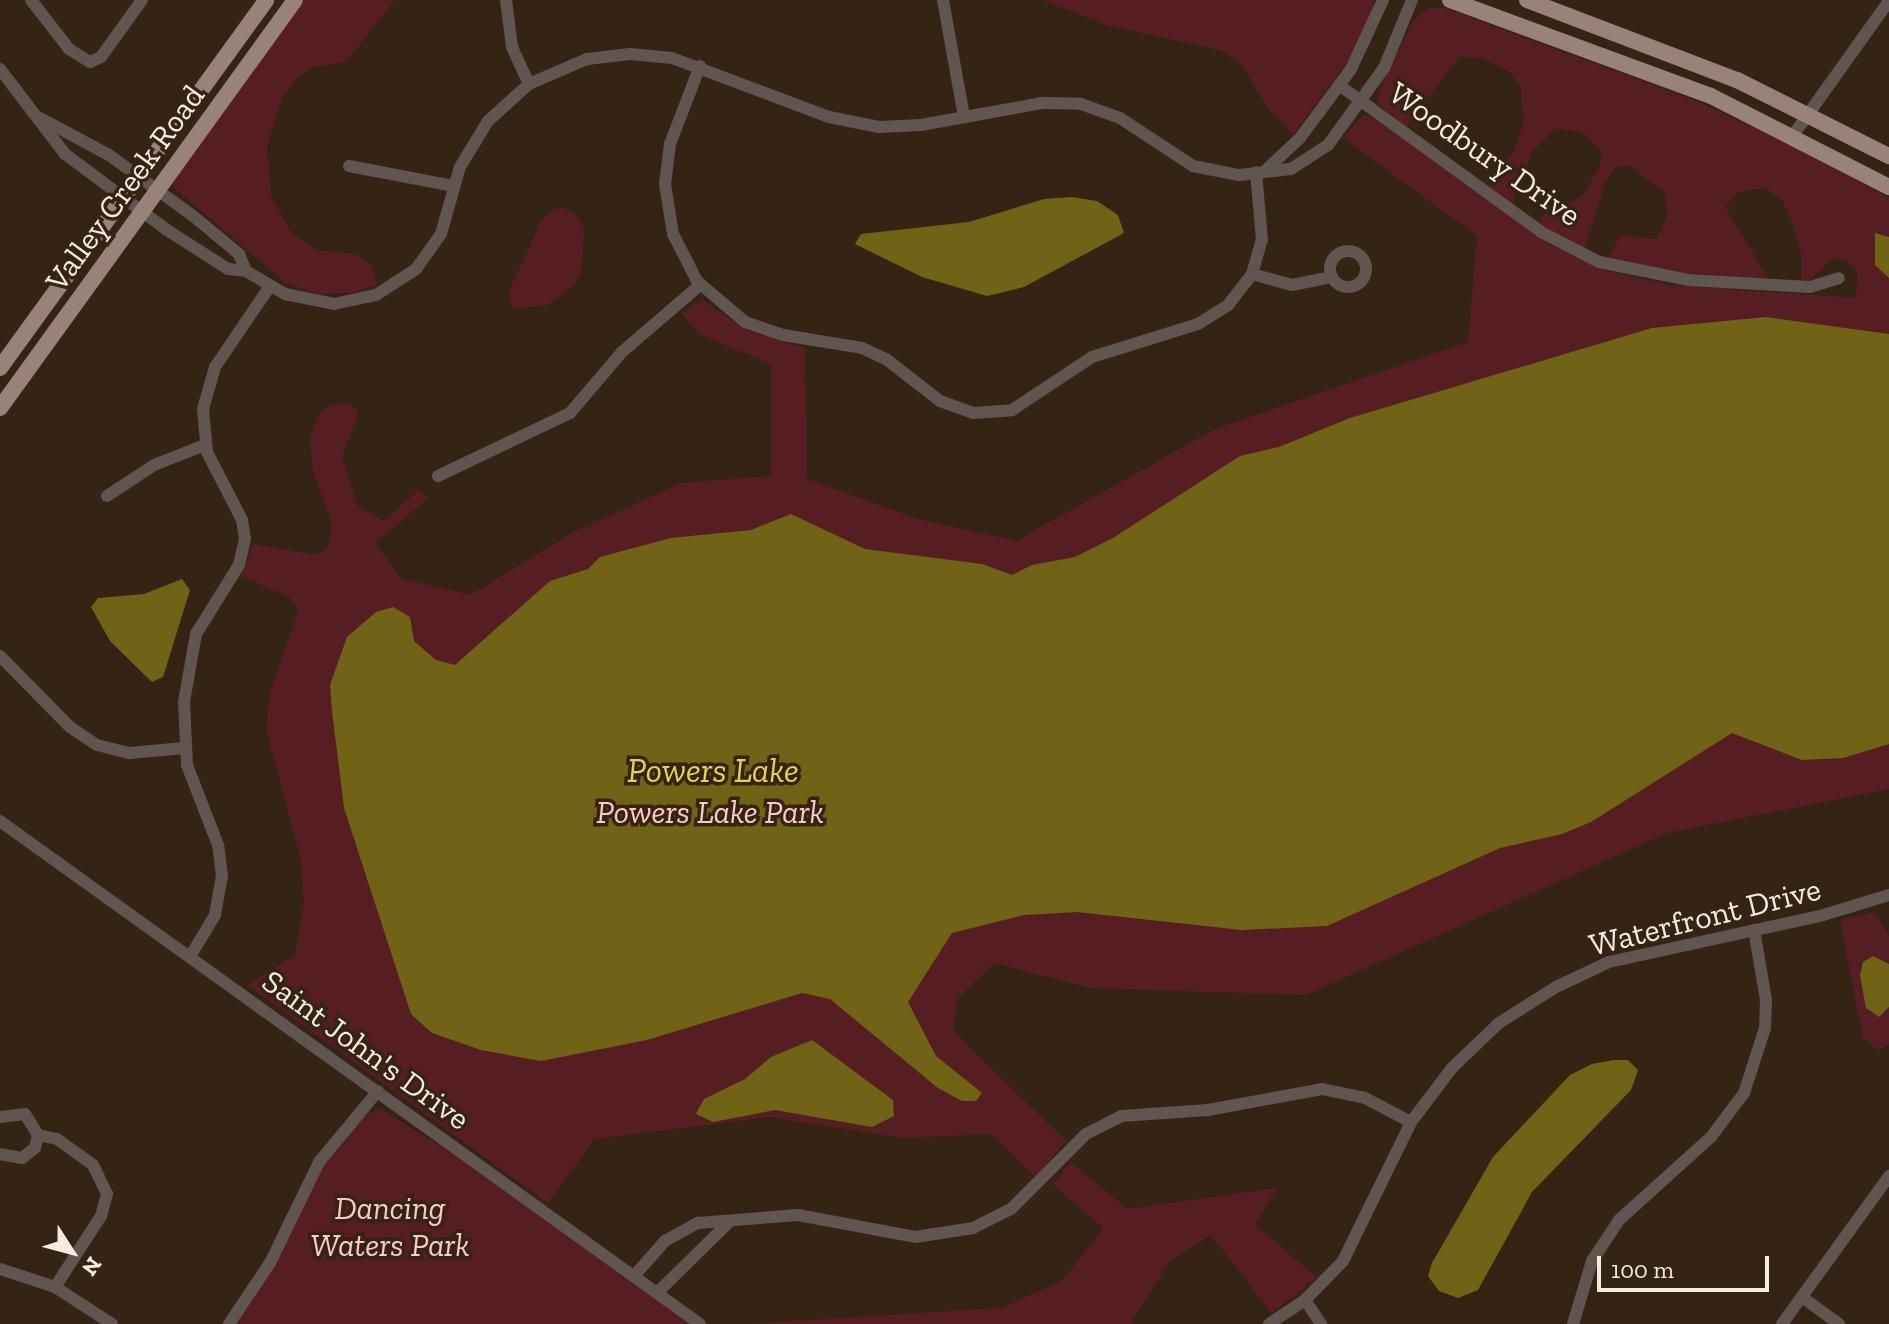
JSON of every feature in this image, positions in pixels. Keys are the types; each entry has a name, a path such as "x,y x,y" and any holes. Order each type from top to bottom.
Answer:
{"main road":[{"name":"Valley Creek Road","path":"0,368 266,0"},
{"name":"Valley Creek Road","path":"0,408 295,0"},
{"path":"1450,0 1662,76 1794,134 1889,187"},
{"path":"1527,0 1689,59 1809,113 1889,156"}],"street":[{"path":"31,0 69,49 90,62 101,57 142,0"},
{"path":"506,0 511,42 529,84"},
{"path":"943,0 964,117"},
{"path":"1261,171 1300,138 1339,85 1364,46 1383,0"},
{"path":"0,69 65,154 141,213 228,269 246,271 301,300 329,304 386,291 431,250 454,186 484,126 529,84 571,64 608,55 659,56 700,66 859,125 900,128 1042,103 1087,105 1123,120 1197,167 1229,175 1291,169 1316,156 1362,102 1392,54 1412,0"},
{"path":"1794,134 1889,1"},
{"path":"700,66 670,144 665,189 673,234 700,285 745,322 783,335 862,348 886,359 940,401 992,413 1025,404 1072,368 1112,348 1212,317 1252,274 1263,219 1261,171"},
{"name":"Woodbury Drive","path":"1339,85 1541,232 1606,264 1672,279 1808,287 1839,278"},
{"path":"40,118 67,129 158,190 239,254 246,271"},
{"path":"349,166 454,186"},
{"path":"1252,274 1292,285 1332,277"},
{"path":"438,476 566,416 622,352 700,285"},
{"path":"191,955 215,915 222,876 218,845 191,782 184,748 184,702 194,637 239,565 245,539 241,516 205,445 203,409 212,375 270,286"},
{"path":"107,496 160,462 205,445"},
{"path":"0,656 70,727 97,745 130,753 184,748"},
{"name":"Saint John's Drive","path":"0,821 191,955 700,1324"},
{"name":"Waterfront Drive","path":"1269,1324 1305,1300 1352,1247 1411,1122 1474,1046 1556,987 1633,955 1754,930 1889,895"},
{"path":"1573,1324 1592,1261 1619,1220 1711,1137 1744,1093 1765,1028 1766,1000 1754,930"},
{"path":"634,1276 683,1230 730,1221 798,1215 894,1234 954,1233 1011,1209 1086,1134 1138,1112 1208,1110 1322,1089 1365,1098 1411,1122"},
{"path":"229,1324 270,1263 319,1162 378,1091"},
{"path":"0,1117 25,1114 38,1135 35,1148 22,1158 0,1154"},
{"path":"38,1135 57,1139 93,1165 107,1194 101,1216 55,1287"},
{"path":"1782,1324 1889,1176"},
{"path":"657,1293 730,1221"},
{"path":"0,1269 55,1287 112,1324"},
{"path":"1802,1297 1839,1324"},
{"path":"1305,1300 1321,1324"}],"green space":[{"path":"303,0 395,0 346,62 312,67 298,77 282,99 267,147 271,196 291,232 316,250 356,254 372,266 378,285 351,293 317,294 286,283 173,187 177,174"},
{"path":"1043,0 1373,0 1373,8 1351,57 1293,135 1269,110 1243,67 1223,51 1106,25"},
{"name":"Powers Lake","path":"1429,8 1444,8 1691,99 1791,144 1889,198 1889,789 1667,833 1306,995 1090,988 994,963 958,998 953,1031 1066,1141 1036,1177 991,1134 903,1138 769,1117 595,1139 548,1203 248,985 295,955 304,903 300,857 266,729 269,695 299,609 289,597 241,576 253,544 315,555 328,548 332,524 313,472 310,439 318,416 329,405 348,402 359,412 342,457 357,505 383,521 419,490 428,498 376,543 400,578 470,595 574,532 681,483 771,476 771,364 699,334 681,313 702,300 746,330 805,348 807,479 918,519 1016,541 1215,429 1468,342 1477,236 1343,138 1363,115 1374,117 1544,241 1603,270 1671,285 1856,298 1858,273 1844,259 1830,260 1810,280 1801,281 1802,258 1793,224 1782,200 1765,188 1738,192 1725,207 1769,279 1679,273 1608,258 1620,235 1657,239 1668,214 1664,192 1628,165 1615,167 1605,183 1585,249 1547,229 1538,222 1544,214 1582,196 1600,166 1601,152 1584,133 1556,128 1533,151 1512,203 1489,187 1513,153 1523,125 1521,88 1509,71 1480,57 1459,57 1406,127 1378,104 1379,89 1413,21"},
{"path":"561,207 576,214 584,228 581,273 573,287 548,305 513,309 508,293 540,224 547,213"},
{"path":"1875,912 1889,936 1889,964 1861,967 1860,972 1869,1013 1885,1012 1889,1007 1889,1044 1878,1050 1863,1038 1840,920"},
{"name":"Dancing Waters Park","path":"379,1108 543,1210 700,1324 229,1324 258,1283 301,1192 351,1124"},
{"path":"1071,1162 1127,1209 1277,1188 1255,1224 1317,1278 1271,1313 1211,1235 1170,1261 1130,1324 747,1324 1001,1308 1062,1281 1103,1228 1053,1185"}],"water":[{"path":"1072,197 1097,201 1118,215 1124,233 1024,287 987,296 922,277 855,244 861,234 969,222 1044,199"},
{"path":"1875,233 1889,237 1889,278 1875,265"},
{"name":"Powers Lake","path":"1766,317 1889,334 1889,744 1843,758 1802,760 1732,733 1591,822 1562,834 1500,848 1327,926 1242,930 1077,912 1024,915 952,933 908,1002 936,1056 982,1093 976,1101 962,1101 938,1088 830,999 802,993 647,1040 541,1061 481,1050 432,1033 411,1014 344,808 332,711 330,685 347,637 376,612 393,607 410,617 414,641 436,660 455,665 550,581 588,569 600,557 671,538 751,530 791,514 865,549 982,564 1012,575 1032,565 1075,557 1113,538 1240,456 1279,447 1350,418 1652,328"},
{"path":"182,579 190,590 163,677 152,682 110,641 91,607 98,598 144,594"},
{"path":"1873,956 1889,964 1889,1007 1879,1017 1866,1008 1860,975 1863,962"},
{"path":"812,1040 893,1100 894,1116 872,1127 775,1110 713,1122 696,1114 704,1099 745,1079 771,1057"},
{"path":"1628,1060 1638,1070 1631,1090 1532,1192 1478,1290 1458,1298 1439,1291 1428,1276 1432,1263 1493,1157 1570,1075 1592,1064"}],"park label":[{"name":"Powers Lake Park","path":"710,812"}]}
